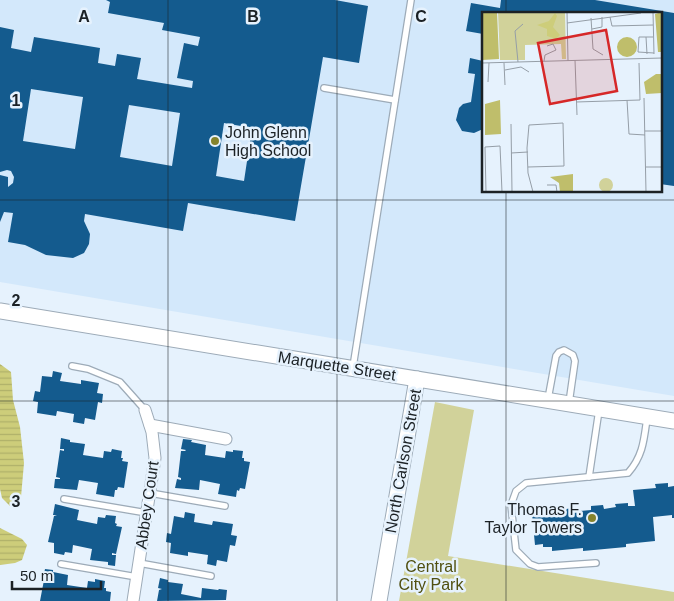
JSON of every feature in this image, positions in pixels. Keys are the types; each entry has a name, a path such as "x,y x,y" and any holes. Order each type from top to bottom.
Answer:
{"street":[{"name":"Marquette Street","path":"0,311 674,421"},
{"name":"North Carlson Street","path":"379,601 417,379"},
{"name":"Abbey Court","path":"132,601 155,458 155,446 145,410"},
{"path":"150,425 226,438"}],"lane":[{"path":"352,369 411,0"},
{"path":"324,88 395,100"},
{"path":"548,400 556,356 564,350 573,355 575,361 569,403"},
{"path":"72,366 88,369 120,382 145,410"},
{"path":"589,477 599,408"},
{"path":"596,563 551,567 538,567 530,564 516,550 511,505 516,491 526,484 628,473 636,464 642,449 648,416"},
{"path":"150,494 225,506"},
{"path":"64,499 147,513"},
{"path":"139,563 211,576"},
{"path":"61,564 137,577"}],"shaded area":[{"name":"John Glenn High School","path":"0,0 674,0 674,396 0,282"},
{"path":"0,364 11,372 13,400 20,427 24,463 21,497 10,506 2,498 0,489"},
{"path":"0,528 22,539 27,545 22,560 0,565"}],"green space":[{"name":"Central City Park","path":"435,402 474,410 448,556 674,592 674,601 399,601"}],"building":[{"path":"106,0 335,0 368,6 359,63 323,57 295,221 188,203 183,231 85,214 84,221 90,234 89,244 84,253 73,258 46,255 25,245 8,242 13,213 4,212 0,222 0,175 8,177 8,187 13,183 14,177 11,171 0,172 0,27 14,30 11,48 31,52 34,37 100,48 98,63 115,66 117,54 141,58 137,79 192,88 193,81 177,78 184,43 198,46 200,37 162,30 164,23 108,13 110,2","holes":["31,89 83,97 75,149 23,141","129,105 180,113 172,166 120,157","224,123 252,128 244,181 216,176"]},
{"path":"501,0 595,0 674,13 674,186 662,184 662,12 482,12 482,34 466,31 471,3 500,8"},
{"path":"470,58 482,61 482,129 474,133 462,131 456,120 459,108 463,104 471,102 475,74 468,73"},
{"path":"53,371 62,373 60,381 81,384 81,380 99,383 97,393 103,394 102,403 98,402 95,420 85,418 84,424 73,422 74,414 57,411 56,416 37,413 38,402 33,401 35,391 40,392 42,376 52,377"},
{"path":"61,438 70,440 70,442 85,444 83,455 103,458 104,451 111,452 112,449 122,451 122,461 128,462 124,488 118,487 115,490 114,497 96,494 98,483 79,480 77,490 54,488 55,479 60,479 56,477 60,450 64,451 64,449 60,449"},
{"path":"183,439 206,445 205,455 225,458 226,451 243,451 242,458 244,458 244,461 250,462 245,489 240,488 239,491 237,490 236,497 218,494 220,484 200,480 199,490 175,488 177,479 181,480 178,477 181,451 186,450 181,449"},
{"name":"Thomas F. Taylor Towers","path":"668,483 668,487 674,486 674,518 672,518 672,515 653,517 655,541 626,544 626,547 583,551 583,548 552,551 552,547 543,547 543,544 535,545 532,514 539,513 538,510 554,508 555,514 566,512 566,509 579,507 580,511 591,510 591,506 603,505 604,509 616,507 615,504 628,503 628,506 635,506 633,490 656,488 655,484"},
{"path":"55,504 79,510 77,520 97,524 98,517 105,518 106,515 116,516 116,526 122,527 116,554 112,553 112,555 116,555 115,566 108,565 108,562 90,560 92,549 73,545 72,553 65,552 64,555 54,553 54,543 48,542 54,516 57,515 53,515"},
{"path":"185,512 195,514 194,522 212,525 213,521 233,524 231,535 237,536 235,546 230,545 227,562 217,560 216,566 207,564 208,555 188,552 188,556 170,553 171,543 166,542 167,533 171,534 174,516 184,518"},
{"path":"45,569 68,575 67,585 87,588 88,581 95,582 95,579 105,581 104,588 106,588 106,591 111,592 110,601 40,601 44,580 47,580 43,579"},
{"path":"160,578 168,580 168,582 183,584 181,594 201,598 202,588 227,590 226,600 157,601 159,590 162,589 158,588"}],"place":[{"name":"John Glenn High School","path":"215,141"},
{"name":"Thomas F. Taylor Towers","path":"592,518"}]}
